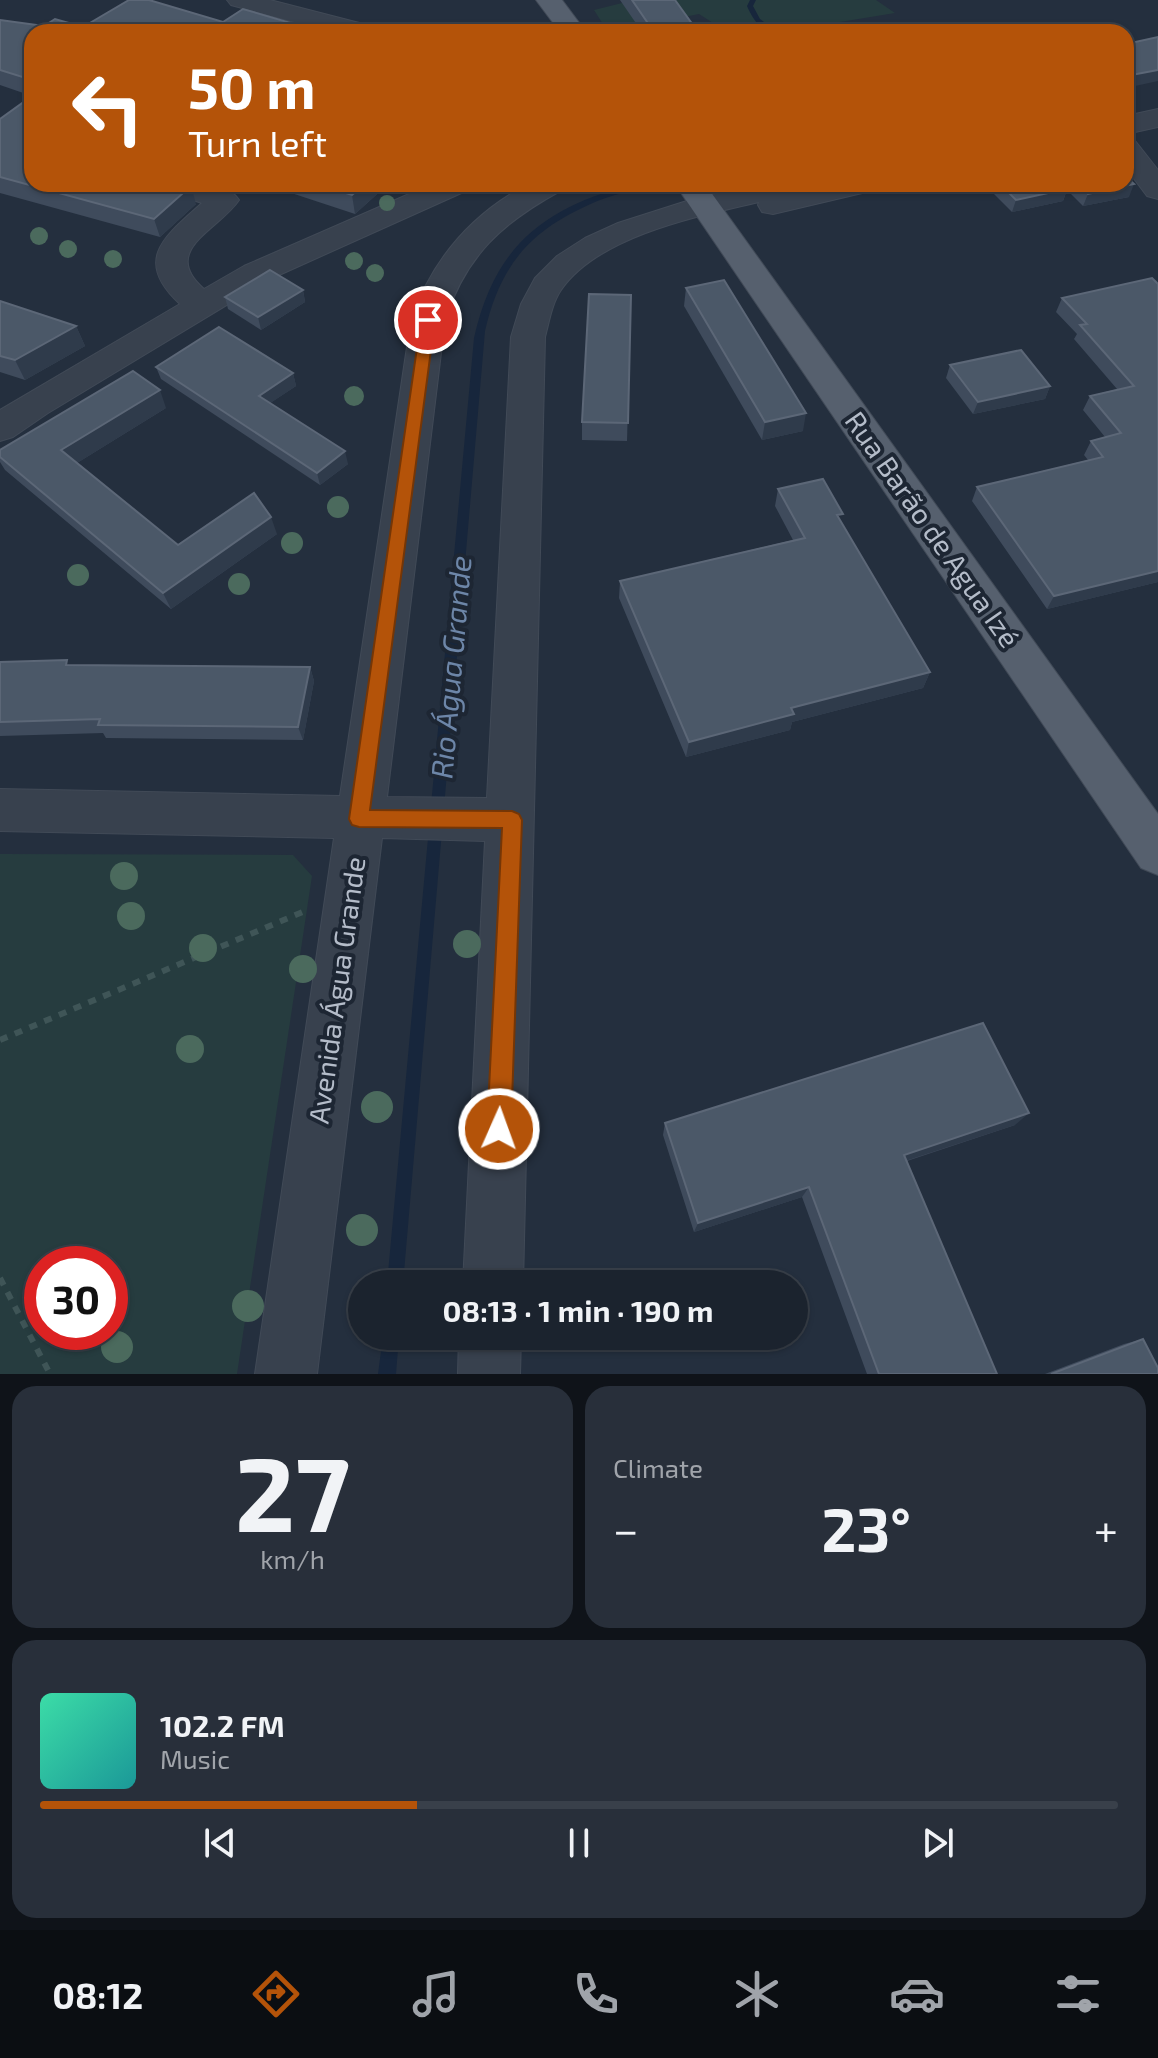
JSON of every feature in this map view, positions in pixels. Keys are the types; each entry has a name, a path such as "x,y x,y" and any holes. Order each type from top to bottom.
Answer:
{"main road":[{"path":"549,0 567,24"},
{"name":"Rua Barão de Agua Izé","path":"704,203 1158,853"}],"street":[{"path":"240,0 333,24"},
{"path":"334,0 352,24"},
{"path":"1134,105 1158,100"},
{"path":"1134,123 1158,118"},
{"path":"1134,158 1158,190"},
{"path":"199,192 224,200 176,246 169,262 171,277 201,305"},
{"path":"0,428 256,273 439,192"},
{"name":"Avenida Água Grande","path":"286,1374 420,364 433,302 460,254 480,231 537,192"},
{"path":"493,1270 494,820 528,337 535,309 548,285 568,264 590,249 704,203 760,192"},
{"path":"704,203 797,192"},
{"path":"0,810 494,820"},
{"path":"489,1374 490,1350"}],"path":[{"path":"0,1040 349,892"},
{"path":"0,1278 50,1374"}],"green space":[{"path":"634,0 876,0 895,13 828,24 715,24 699,14 648,24 603,24 594,10"},
{"path":"0,854 293,855 312,876 237,1374 0,1374"}],"building":[{"path":"129,0 149,0 223,22 243,9 291,23 290,24 88,24"},
{"path":"632,0 675,0 692,24 648,24"},
{"path":"55,19 72,24 47,24"},
{"path":"0,20 29,24 24,24 24,78 0,70"},
{"path":"1158,37 1158,70 1134,74 1134,42"},
{"path":"24,102 24,184 0,177 0,119"},
{"path":"55,192 184,192 154,219"},
{"path":"1008,192 1053,192 1016,200"},
{"path":"270,270 303,290 258,317 225,297"},
{"path":"1152,278 1158,284 1158,571 1054,596 977,487 1103,457 1091,441 1121,433 1090,396 1134,386 1080,325 1087,324 1062,298"},
{"path":"724,280 806,413 765,422 686,288"},
{"path":"589,294 631,295 628,423 582,422"},
{"path":"0,301 76,326 15,360 0,356"},
{"path":"219,327 293,373 259,396 345,451 317,473 156,367"},
{"path":"1021,350 1050,386 978,402 950,365"},
{"path":"133,371 160,390 61,450 178,545 254,493 271,517 163,593 0,457 0,450"},
{"path":"823,479 843,514 837,515 930,672 791,708 794,714 689,742 620,581 805,538 778,489"},
{"path":"67,660 66,665 310,667 298,727 98,725 100,719 0,722 0,662"},
{"path":"983,1023 1029,1113 904,1155 997,1374 879,1374 809,1187 698,1223 665,1123"},
{"path":"1143,1339 1158,1374 1051,1374"}],"waterway":[{"path":"753,0 750,6 763,24"},
{"name":"Rio Água Grande","path":"396,1270 479,338 495,285 520,247 557,218 616,192"},
{"name":"Rio Água Grande","path":"387,1374 390,1350"}],"route":[{"path":"428,320 359,819 512,820 499,1129"}]}
